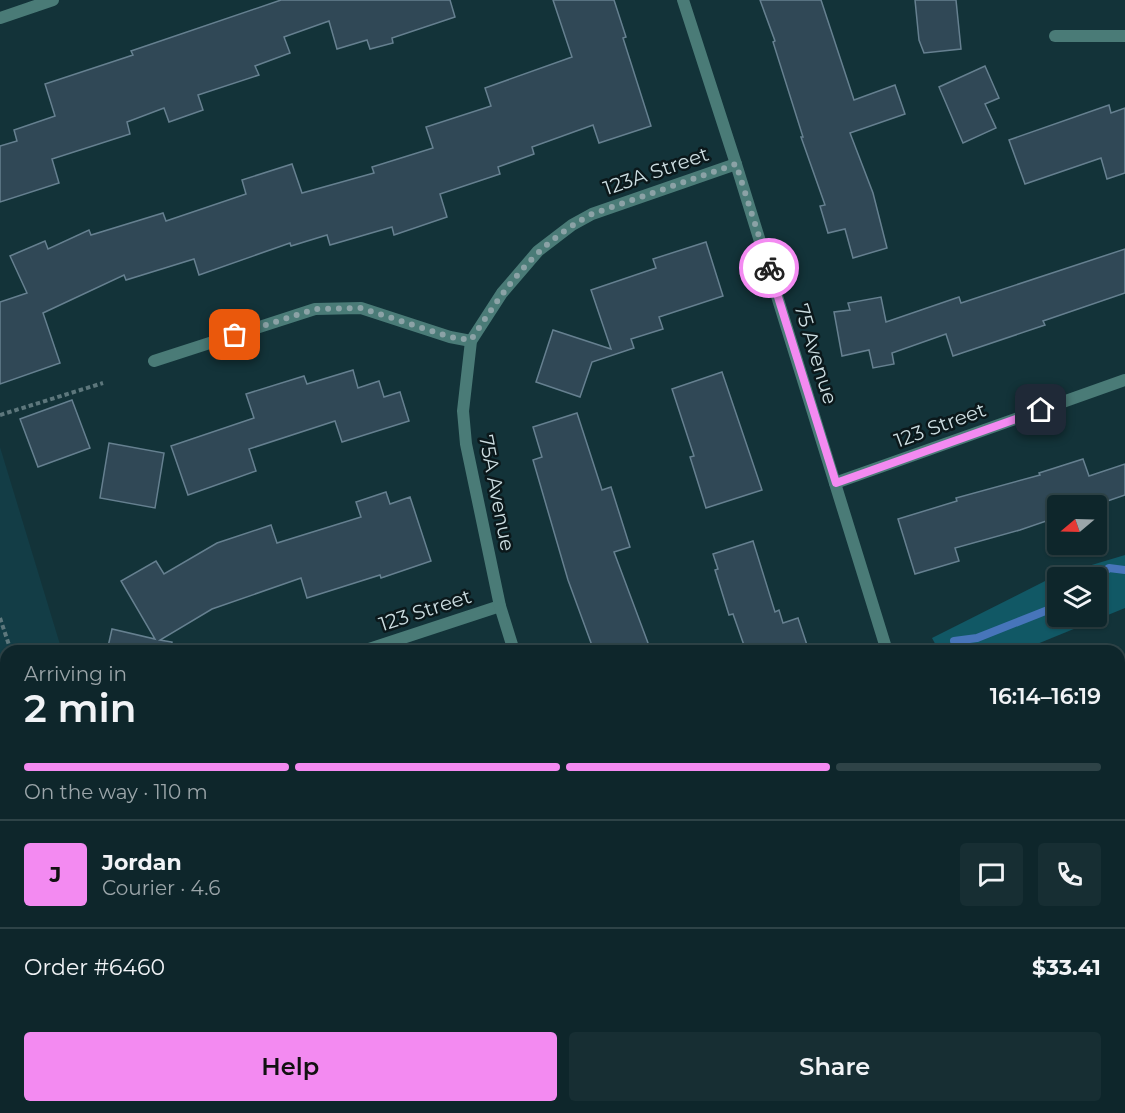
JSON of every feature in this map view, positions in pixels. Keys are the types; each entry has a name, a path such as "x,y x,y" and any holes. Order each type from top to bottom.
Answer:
{"street":[{"path":"0,18 53,0"},
{"name":"75 Avenue","path":"683,0 885,645"},
{"path":"1055,36 1125,36"},
{"name":"123A Street","path":"471,340 502,293 538,251 572,225 592,214 736,164"},
{"path":"154,361 315,309 361,308 450,337 471,340"},
{"name":"75A Avenue","path":"471,340 464,411 466,444 500,606 512,645"},
{"name":"123 Street","path":"836,483 1125,380"},
{"name":"123 Street","path":"381,645 500,606"}],"path":[{"path":"0,415 103,383"},
{"path":"0,618 9,645"}],"shaded area":[{"path":"0,447 60,645 0,645"},
{"path":"1125,555 1125,608 1107,615 1107,567 1085,567"},
{"path":"1047,580 1047,627 1079,627 1035,645 936,645 932,638"}],"building":[{"path":"281,0 450,0 455,17 392,38 393,43 370,49 367,40 337,49 329,21 284,37 290,53 255,66 259,75 198,95 203,110 169,122 164,108 127,122 130,134 52,159 59,183 0,202 0,146 17,141 14,130 55,116 45,84 133,55 131,51"},
{"path":"553,0 614,0 626,37 623,38 651,126 599,143 593,125 532,147 534,154 498,167 500,174 440,194 447,217 394,235 392,227 330,245 327,235 291,246 290,243 199,275 194,259 126,280 124,275 43,313 60,363 0,384 0,302 27,293 10,256 45,241 48,249 89,230 91,235 163,213 166,221 246,194 242,180 292,164 302,193 374,173 372,167 433,148 426,127 491,106 485,88 572,57"},
{"path":"760,0 821,0 854,100 895,85 905,114 850,133 873,193 887,248 853,258 845,229 828,233 820,206 825,205 801,137 803,137 773,42 775,41"},
{"path":"915,0 956,0 961,49 924,53 919,40"},
{"path":"985,66 999,98 985,104 996,128 963,143 939,87"},
{"path":"1109,105 1111,113 1125,108 1125,173 1107,179 1101,158 1025,184 1009,140"},
{"path":"706,242 723,296 659,317 663,329 631,339 634,348 592,362 580,397 536,382 553,330 611,349 591,290 656,268 653,259"},
{"path":"1125,249 1125,293 1043,321 1045,325 953,356 946,334 892,353 894,364 873,368 869,350 842,356 834,312 850,310 848,303 881,297 886,322 959,297 961,303"},
{"path":"353,370 358,388 379,381 384,397 400,392 409,421 342,442 335,421 249,449 256,471 188,495 171,446 254,418 246,394 304,376 307,384"},
{"path":"722,372 762,490 706,508 690,457 694,456 672,389"},
{"path":"72,400 90,448 38,467 20,419"},
{"path":"577,413 602,490 611,487 630,547 614,552 649,645 592,645 568,580 533,460 542,457 533,427"},
{"path":"109,443 164,453 155,508 100,498"},
{"path":"1083,459 1089,476 1125,464 1125,495 1107,501 1107,495 1047,495 1047,521 955,548 959,561 915,574 898,519 957,501 956,498 1040,475 1039,473"},
{"path":"386,492 390,504 410,497 431,561 381,578 380,575 307,598 301,578 212,609 160,640 172,642 172,645 108,645 112,629 155,639 121,581 156,561 164,574 217,543 271,525 277,543 361,517 356,502"},
{"path":"753,541 775,612 779,610 783,623 798,618 807,645 744,645 733,614 729,615 715,570 718,569 713,554"}],"waterway":[{"path":"1107,570 1125,570"},
{"path":"954,641 977,638 1047,610"}],"way so far":[{"path":"235,335 315,309 361,308 450,337 471,340 502,293 538,251 572,225 592,214 736,164 769,268"}],"route":[{"path":"769,268 836,483 1041,410"}]}
